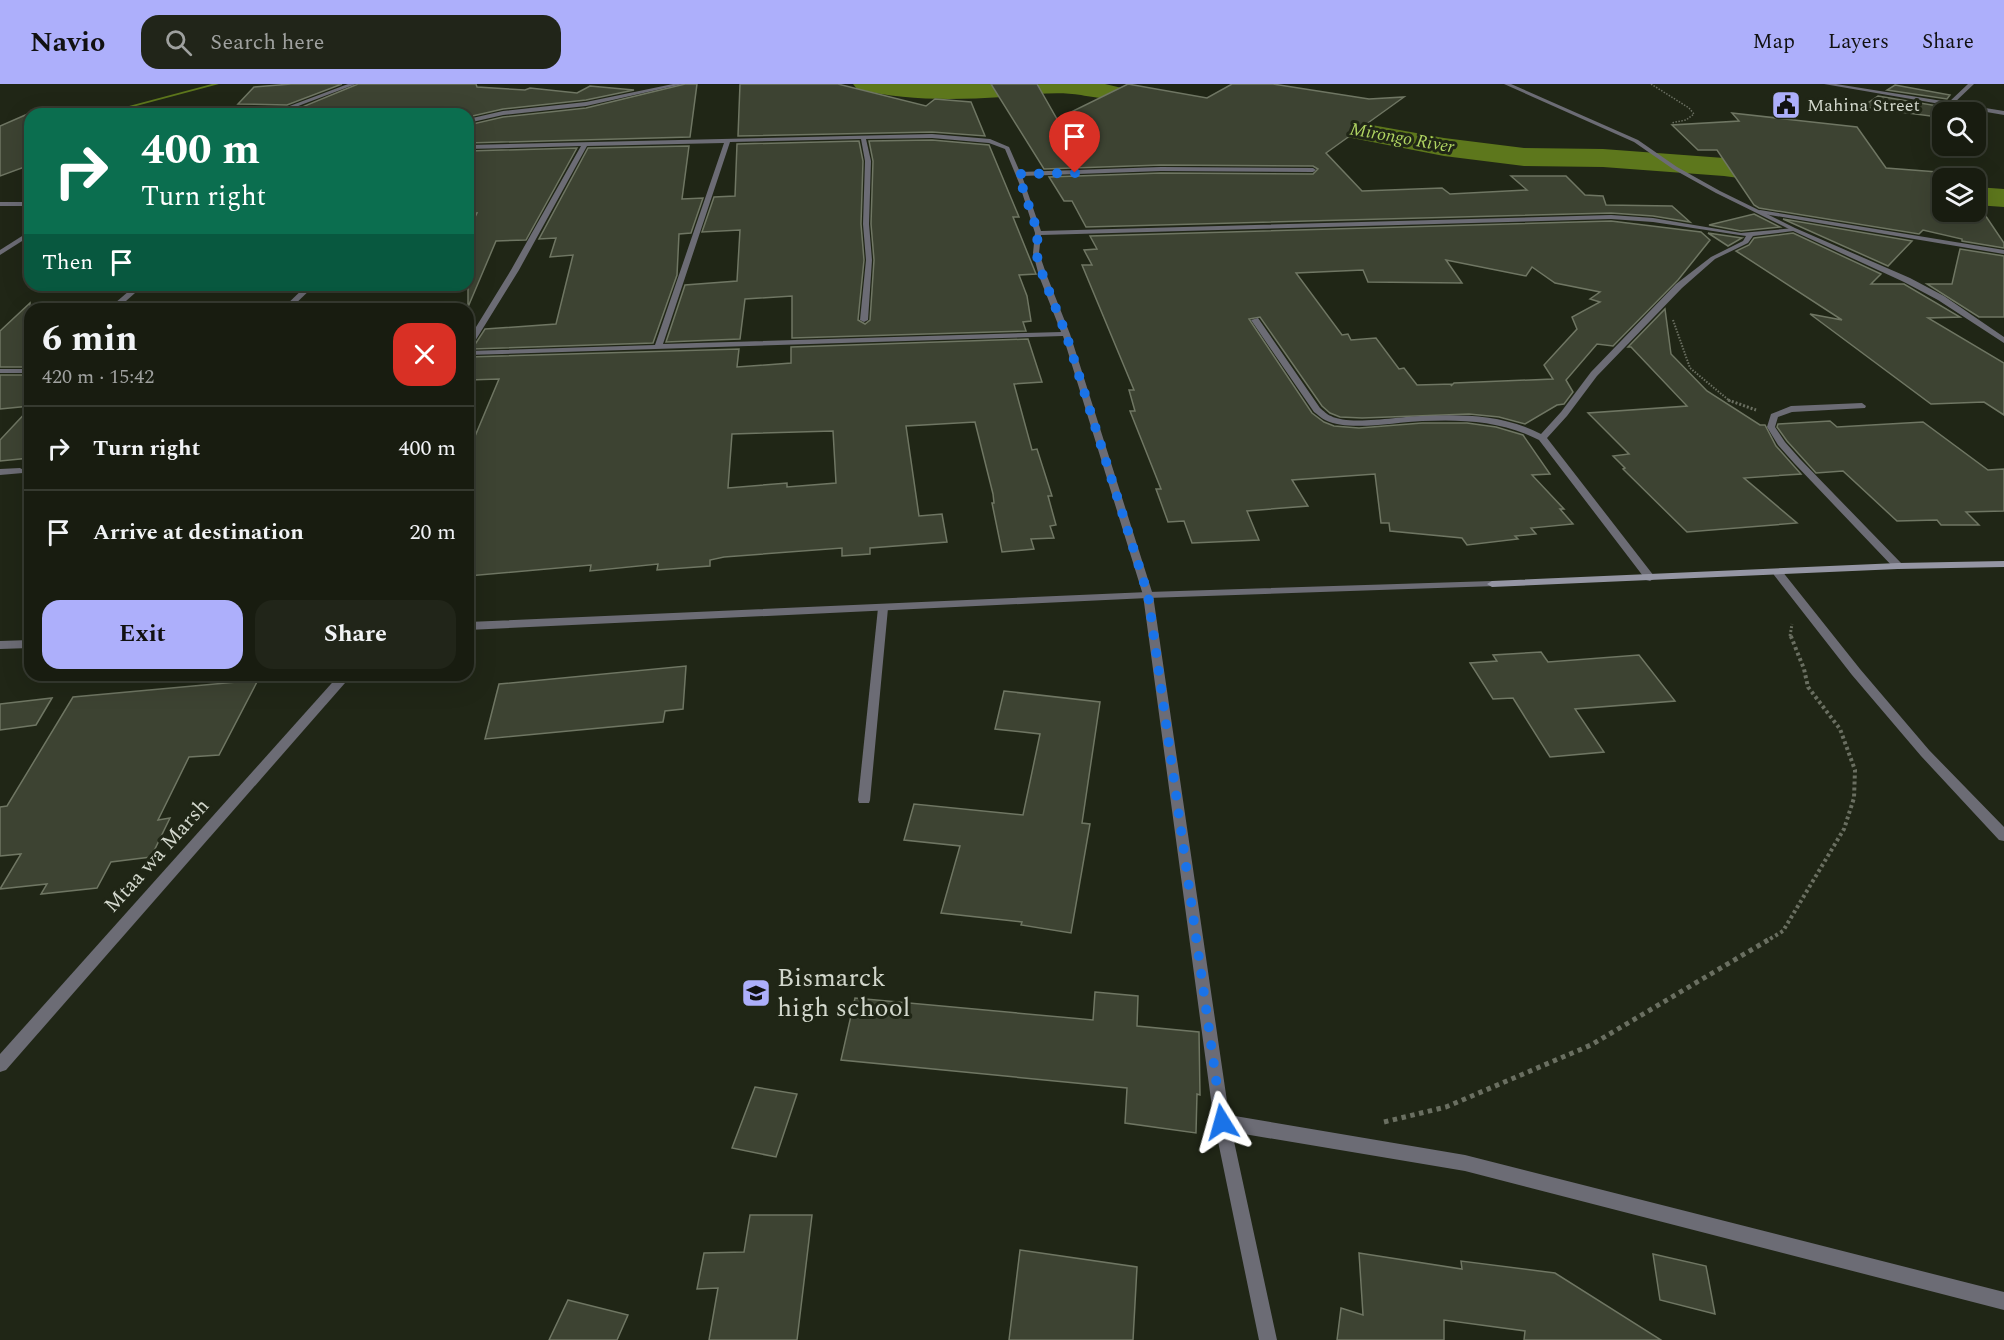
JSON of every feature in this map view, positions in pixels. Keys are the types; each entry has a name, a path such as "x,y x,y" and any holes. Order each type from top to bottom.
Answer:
{"main road":[{"path":"1492,584 1898,566 2004,564"}],"street":[{"path":"291,108 295,104 353,84"},
{"path":"474,120 504,113 586,104 680,84"},
{"path":"1507,84 1621,134 1675,168 1792,229 1907,280 1941,298 2004,341"},
{"path":"1827,84 1938,102"},
{"path":"1952,102 1971,84"},
{"path":"1986,110 2004,113"},
{"path":"474,147 932,136 990,141 1007,148 1038,233 1036,253 1066,334 1148,595 1222,1122 1268,1340"},
{"path":"863,137 868,161 866,224 869,260 864,320"},
{"path":"658,347 703,206 728,140"},
{"path":"474,336 515,270 585,144"},
{"path":"1018,174 1161,169 1313,170"},
{"path":"0,204 24,204"},
{"path":"1760,212 2004,252"},
{"path":"1038,233 1611,217 1653,220 1750,235 1792,229"},
{"path":"1542,438 1564,414 1594,374 1625,345 1666,299 1713,258 1746,242 1750,235"},
{"path":"0,253 24,236"},
{"path":"119,303 133,291"},
{"path":"292,303 305,291"},
{"path":"1255,320 1317,410 1329,419 1347,423 1479,419 1529,428 1542,438 1650,578"},
{"path":"474,353 1066,334"},
{"path":"0,371 24,370"},
{"path":"1862,406 1791,409 1774,416 1771,427 1781,443 1898,566"},
{"path":"0,472 20,471"},
{"path":"1778,573 1925,753 2004,836"},
{"path":"474,626 1148,595 1492,584"},
{"path":"864,800 883,608"},
{"path":"0,645 24,644"},
{"name":"Mtaa wa Marsh","path":"0,1065 341,681"},
{"path":"1222,1122 1466,1163 2004,1301"}],"path":[{"path":"1652,84 1689,108 1694,114 1686,120 1671,123"},
{"path":"1666,299 1690,368 1729,401 1774,416"},
{"path":"1377,1124 1446,1107 1591,1045 1783,931 1844,829 1854,798 1855,770 1840,729 1808,687 1790,635 1793,622 1807,610"}],"building":[{"path":"342,84 287,105 238,104 254,87"},
{"path":"358,84 476,84 477,87 525,90 530,88 577,93 590,86 634,90 586,100 503,109 474,116 474,108 302,107"},
{"path":"685,84 697,84 690,137 474,143 474,124 503,117 586,108"},
{"path":"740,84 838,84 926,106 935,99 971,102 985,136 932,132 738,136"},
{"path":"991,84 1037,84 1057,119 1128,84 1207,98 1232,84 1273,84 1369,99 1404,97 1326,153 1362,191 1442,188 1450,194 1527,190 1511,176 1566,176 1585,195 1603,196 1606,205 1672,206 1690,222 1611,213 1086,227 1072,201 1064,201 1049,177 1161,173 1313,174 1318,169 1313,166 1161,165 1044,169"},
{"path":"1895,85 1950,95 1947,99 1887,90"},
{"path":"1878,96 1932,105 1932,116 1862,107"},
{"path":"1732,113 1857,127 1886,168 1932,172 1932,222 1986,222 1986,216 2004,243 2004,248 1962,241 1962,239 1923,230 1919,234 1759,208 1754,205 1717,150 1698,150 1672,125 1739,121"},
{"path":"24,116 24,167 0,176 0,126"},
{"path":"932,140 989,145 1019,217 1013,217 1036,274 1019,275 1027,296 1031,321 1023,322 1026,331 792,338 792,296 745,299 740,339 666,342 685,285 737,281 740,230 702,232 714,197 735,196 737,144 859,141 863,161 861,224 864,260 858,320 865,324 870,320 874,260 871,224 873,161 869,141"},
{"path":"689,146 682,199 703,198 691,233 679,234 677,275 653,343 474,349 485,329 556,324 573,255 550,257 556,238 539,239 588,148"},
{"path":"577,148 526,240 496,241 470,303 468,303 468,291 474,291 474,219 477,213 474,213 474,151"},
{"path":"1754,214 1780,227 1741,231 1709,225"},
{"path":"1783,219 1912,241 1888,266"},
{"path":"1611,221 1701,232 1710,240 1678,280 1613,346 1597,344 1566,380 1573,392 1564,404 1557,405 1525,424 1499,417 1469,414 1340,417 1330,413 1322,406 1260,317 1249,319 1312,413 1324,422 1334,426 1359,428 1422,423 1467,423 1496,427 1523,435 1550,474 1532,475 1564,509 1560,509 1573,524 1531,528 1536,534 1515,536 1518,539 1467,545 1462,538 1390,531 1389,523 1381,523 1375,474 1292,480 1308,506 1247,511 1259,540 1192,543 1184,521 1168,522 1156,489 1161,489 1130,411 1135,411 1129,390 1134,390 1082,265 1092,265 1084,250 1097,249 1090,236","holes":["1446,260 1526,276 1532,267 1555,283 1600,292 1590,299 1600,302 1572,317 1577,329 1544,365 1553,379 1454,383 1451,386 1452,384 1417,385 1404,368 1399,369 1376,338 1351,340 1348,334 1342,335 1296,273 1363,270 1368,282 1462,283"]},
{"path":"1708,233 1742,238 1728,246"},
{"path":"1793,233 1881,274 1871,284 1904,284 1960,317 1928,318 2004,363 2004,415 1984,402 1931,404 1810,314 1842,320 1736,251 1749,245 1754,238"},
{"path":"1960,249 2004,256 2004,317 1979,317 1927,284 1952,284"},
{"path":"24,309 24,367 0,367 0,331"},
{"path":"1665,309 1671,354 1707,391 1760,425 1765,425 1776,446 1801,474 1744,478 1797,523 1687,532 1623,469 1625,468 1613,456 1629,454 1588,413 1687,406 1631,347 1628,347"},
{"path":"1028,339 1042,382 1014,384 1032,450 1037,449 1052,496 1048,496 1056,525 1050,526 1054,538 1031,539 1034,549 1002,552 992,503 994,503 993,494 975,422 906,426 919,516 942,514 947,542 870,548 870,554 842,556 842,548 724,557 710,560 710,566 657,570 658,564 590,571 591,565 474,575 474,439 499,379 474,380 474,357 739,349 737,367 791,363 791,347","holes":["833,431 836,483 787,487 787,483 728,488 732,434"]},
{"path":"0,375 24,375 24,407 0,409"},
{"path":"24,414 24,459 0,461 0,440"},
{"path":"1830,421 1837,427 1923,422 1988,470 2004,469 2004,511 1966,512 1979,525 1941,525 1937,520 1897,521 1843,471 1816,473 1777,427 1778,424"},
{"path":"1541,652 1548,662 1639,655 1675,701 1575,709 1604,752 1550,757 1513,698 1493,699 1470,663 1497,661 1493,655"},
{"path":"686,666 683,709 665,711 663,722 485,739 499,684"},
{"path":"257,681 219,755 189,757 158,820 170,818 151,857 111,862 97,888 41,894 47,884 0,889 21,854 0,856 0,807 7,806 73,697"},
{"path":"1004,691 1100,702 1082,823 1090,824 1071,933 1021,925 1022,922 941,913 960,846 904,840 914,804 1023,815 1040,734 995,729"},
{"path":"52,698 36,725 0,730 0,704"},
{"path":"1095,992 1138,996 1137,1026 1199,1032 1200,1095 1197,1094 1196,1133 1125,1123 1127,1088 841,1060 855,998 1093,1020"},
{"path":"755,1087 797,1094 776,1157 732,1148"},
{"path":"750,1215 812,1215 797,1340 709,1340 718,1288 697,1289 704,1253 744,1252"},
{"path":"1020,1250 1137,1267 1133,1340 1009,1340"},
{"path":"1359,1253 1462,1269 1461,1261 1555,1273 1661,1340 1524,1340 1525,1331 1444,1320 1444,1340 1337,1340 1341,1308 1363,1315"},
{"path":"1653,1254 1706,1266 1715,1314 1660,1300"},
{"path":"568,1300 628,1315 617,1340 549,1340"}],"waterway":[{"path":"124,108 217,84"},
{"name":"Mirongo River","path":"866,84 917,91 959,92 1077,87 1113,93 1157,112 1190,119"},
{"name":"Mirongo River","path":"1276,122 1316,123 1444,147 1524,157 1603,158 1724,167 1820,180 1932,189"},
{"name":"Mirongo River","path":"1986,197 2004,198"}],"place":[{"name":"Mahina Street","path":"1786,105"},
{"name":"Bismarck high school","path":"756,993"}],"route":[{"path":"1075,173 1018,174 1038,233 1035,244 1036,253 1043,276 1066,334 1148,595 1222,1122"}]}
